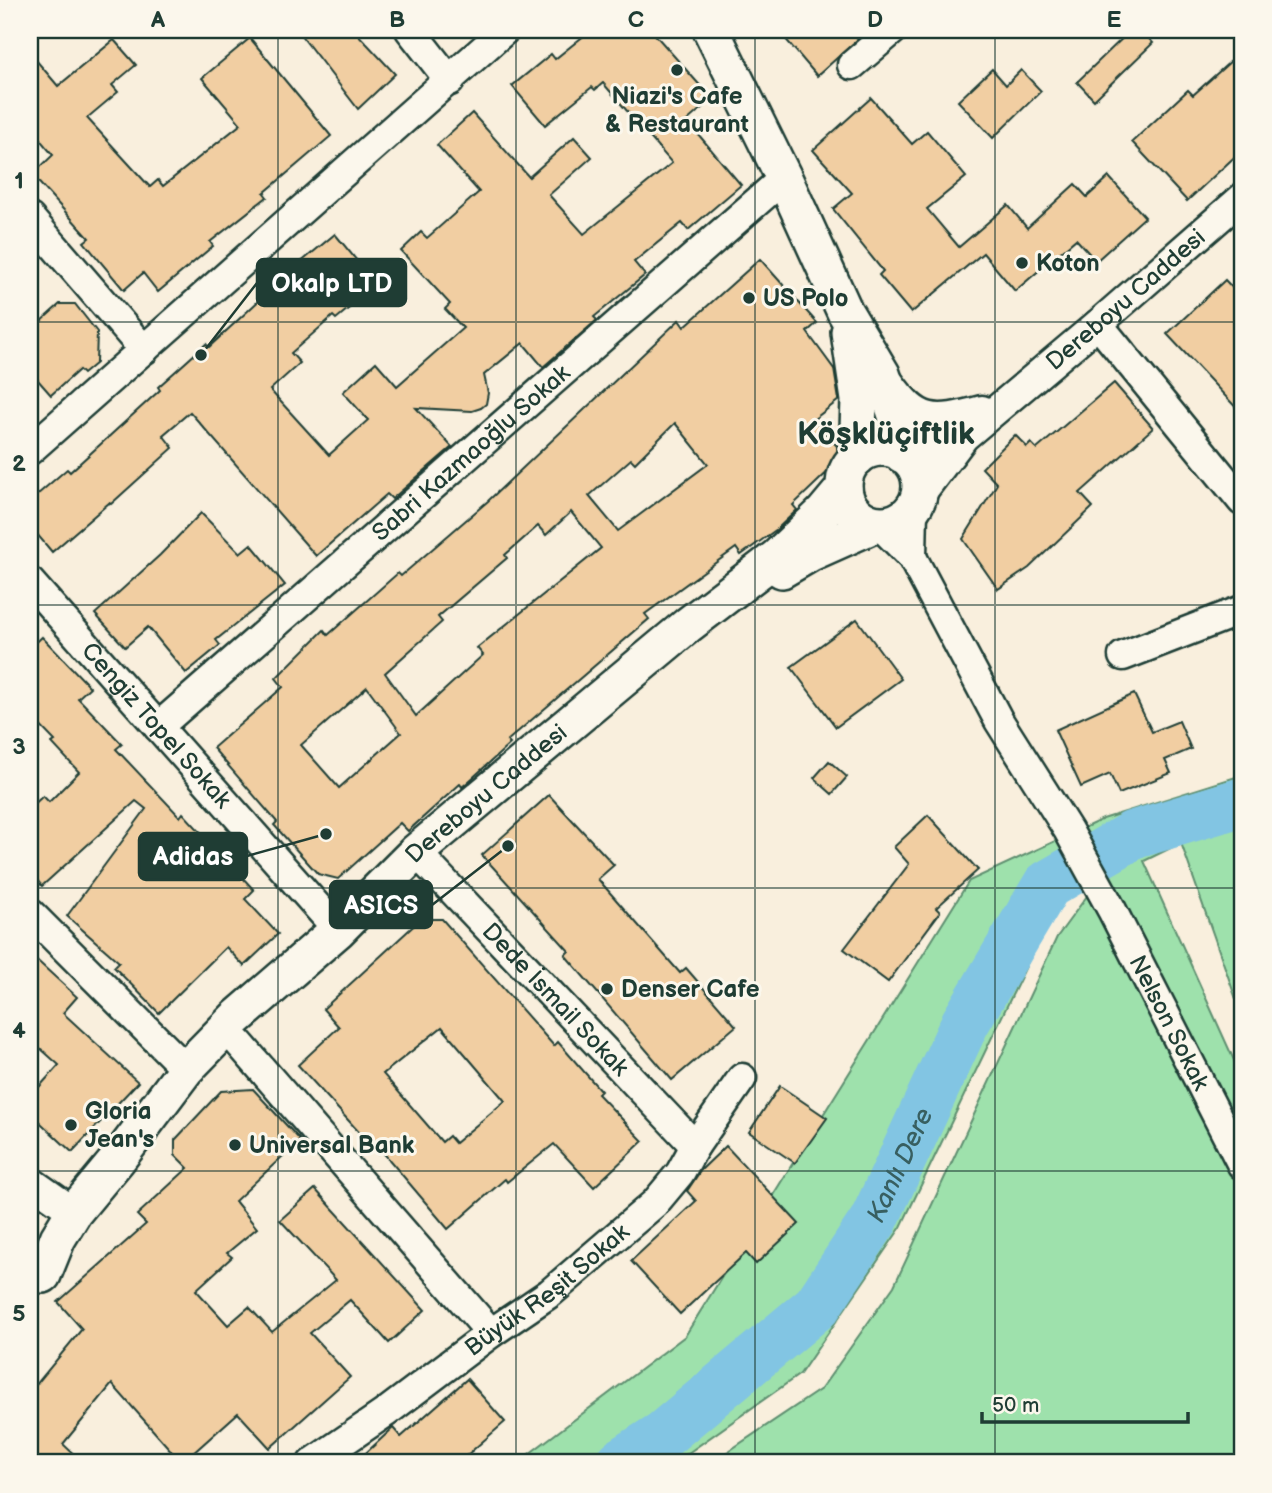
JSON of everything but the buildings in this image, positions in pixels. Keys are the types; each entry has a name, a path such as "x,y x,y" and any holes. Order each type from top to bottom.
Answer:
{"main road":[{"path":"712,30 845,312 879,369 896,415 904,456 918,477 915,503 898,520 878,524 868,522 854,512 849,504 859,400 845,312"},
{"path":"851,473 868,452 889,449 904,456"},
{"name":"Dereboyu Caddesi","path":"36,1286 58,1238 74,1212 186,1069 235,1020 338,930 416,852 688,625 777,556 823,513 851,473"},
{"name":"Dereboyu Caddesi","path":"688,625 811,553 878,524"},
{"name":"Dereboyu Caddesi","path":"36,1286 85,1222 239,1043 291,972"}],"street":[{"path":"410,30 450,81"},
{"path":"30,450 505,30"},
{"path":"852,65 893,30"},
{"name":"Sabri Kazmaoğlu Sokak","path":"158,727 784,178"},
{"name":"Dereboyu Caddesi","path":"915,503 964,437 1242,198"},
{"path":"30,218 144,350"},
{"path":"1098,324 1240,494"},
{"path":"879,369 902,399 917,413 933,418 951,418 982,410"},
{"name":"Dereboyu Caddesi","path":"904,456 982,410 1009,400"},
{"path":"912,557 915,503"},
{"path":"878,524 912,557"},
{"name":"Nelson Sokak","path":"912,557 999,721 1068,830 1097,883 1242,1165"},
{"name":"Cengiz Topel Sokak","path":"30,582 338,930"},
{"path":"1123,656 1242,610"},
{"name":"Dede İsmail Sokak","path":"416,852 695,1146"},
{"path":"30,913 186,1069"},
{"path":"239,1043 491,1333"},
{"name":"Büyük Reşit Sokak","path":"312,1463 550,1293 655,1203 680,1173 695,1146 742,1078"},
{"path":"30,1181 74,1212"}],"green space":[{"path":"1242,775 1242,997 1236,999 1181,843 1144,861 1242,1078 1242,1463 711,1463 821,1389 894,1286 1057,937 1095,885 1063,900 1041,935 901,1227 800,1374 674,1463 517,1463 685,1336 969,881 1103,819"}],"waterway":[{"name":"Kanlı Dere","path":"620,1463 663,1435 817,1306 874,1220 965,1023 1047,885 1133,835 1242,802"}],"place":[{"name":"Niazi's Cafe & Restaurant","path":"677,70"},
{"name":"Koton","path":"1022,263"},
{"name":"US Polo","path":"749,298"},
{"name":"Okalp LTD","path":"201,355"},
{"name":"Adidas","path":"326,834"},
{"name":"ASICS","path":"508,846"},
{"name":"Denser Cafe","path":"607,989"},
{"name":"Gloria Jean's","path":"71,1125"},
{"name":"Universal Bank","path":"235,1145"}],"district":[{"name":"Köşklüçiftlik","path":"886,433"}]}
